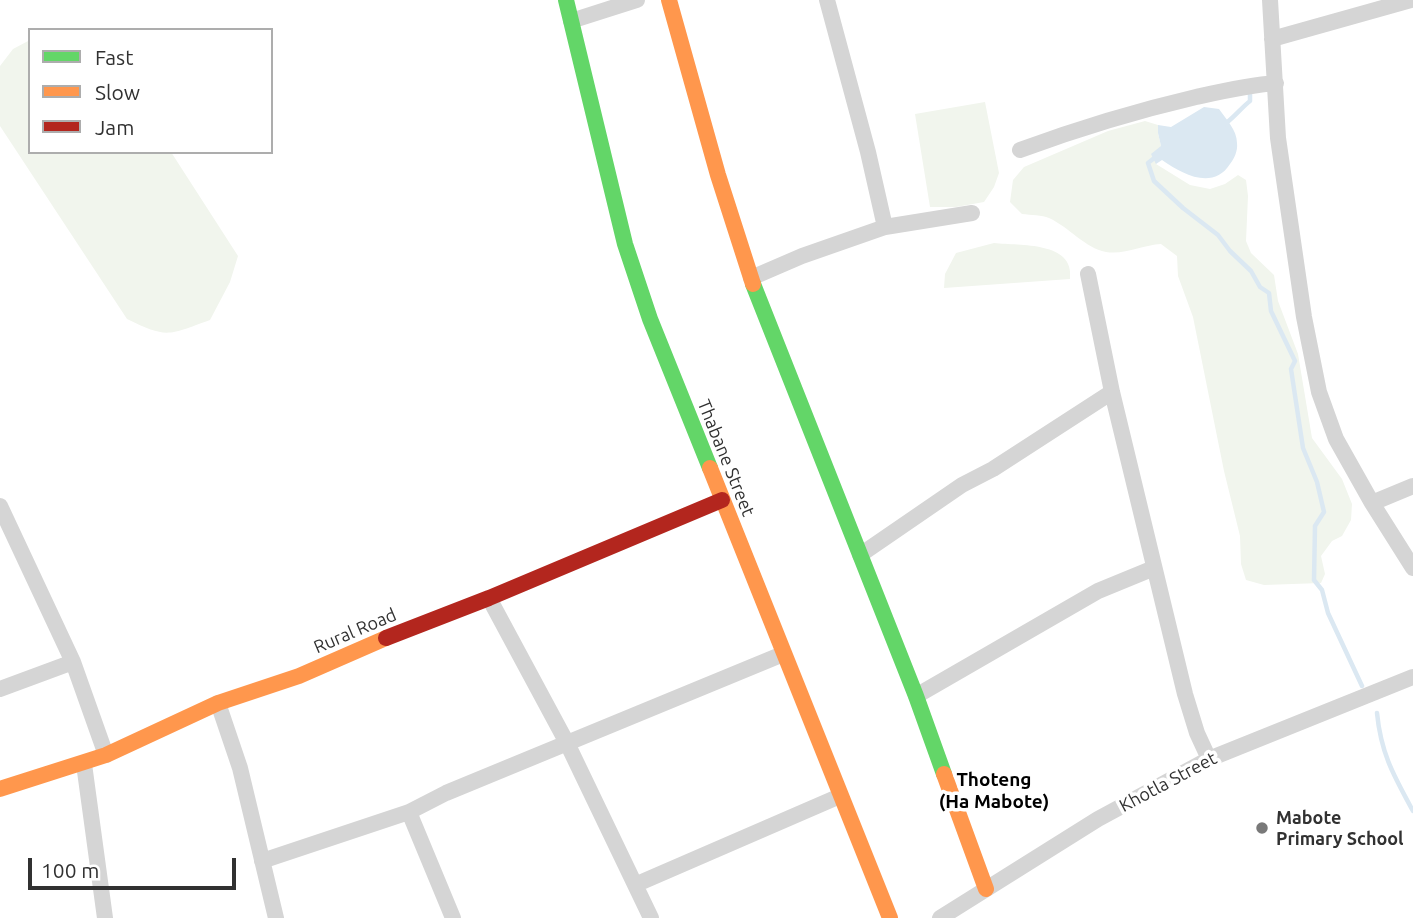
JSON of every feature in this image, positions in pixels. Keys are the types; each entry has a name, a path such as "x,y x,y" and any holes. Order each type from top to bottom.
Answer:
{"street":[{"name":"Thabane Street","path":"566,0 625,244 650,319 890,918"},
{"path":"571,21 637,0"},
{"path":"669,0 705,122 727,210 751,278 916,696 986,889"},
{"path":"827,0 885,227"},
{"path":"1270,0 1278,138 1304,317 1319,392 1336,439 1413,568"},
{"path":"1272,38 1412,0"},
{"path":"1020,150 1060,135 1159,106 1251,85 1276,83"},
{"path":"751,278 885,227 972,213"},
{"path":"1088,274 1112,392 1185,694 1197,733 1209,759"},
{"path":"860,555 962,485 1004,463 1112,392"},
{"path":"1372,503 1413,486"},
{"name":"Rural Road","path":"0,789 84,764 218,703 299,676 388,636 489,598 722,500"},
{"path":"2,514 73,662 106,755"},
{"path":"916,696 1098,592 1154,568"},
{"path":"489,598 567,743 652,918"},
{"path":"262,861 409,812 446,793 783,654"},
{"path":"1,686 73,662"},
{"name":"Khotla Street","path":"940,918 1098,820 1209,759 1413,677"},
{"path":"218,703 240,768 276,918"},
{"path":"84,764 105,918"},
{"path":"637,884 840,796"},
{"path":"409,812 453,918"}],"shaded area":[{"path":"28,41 28,154 172,154 238,256 230,282 210,320 168,333 151,330 127,319 0,126 0,66 13,49"},
{"path":"985,102 999,173 994,187 984,202 956,207 930,207 915,114"},
{"path":"1204,107 1219,109 1233,129 1237,138 1237,149 1230,164 1215,177 1206,178 1188,175 1162,160 1156,164 1151,154 1161,146 1158,125 1171,127"},
{"path":"1145,121 1158,125 1161,146 1156,164 1190,185 1210,189 1225,184 1238,175 1246,180 1246,241 1251,253 1274,275 1278,301 1298,354 1312,438 1342,479 1352,504 1351,520 1342,536 1332,541 1321,556 1325,574 1321,583 1264,585 1246,580 1241,564 1240,536 1193,317 1178,276 1177,256 1161,244 1120,252 1098,250 1049,218 1022,214 1010,202 1013,180 1024,167 1108,131"},
{"path":"994,243 1031,246 1055,252 1064,258 1069,267 1070,279 944,288 945,274 956,253"}],"waterway":[{"path":"1223,125 1250,101 1250,91"},
{"path":"1158,155 1148,163 1154,181 1218,235 1251,271 1260,287 1269,293 1271,311 1295,361 1291,369 1303,448 1317,482 1324,512 1315,526 1314,580 1322,590 1328,613 1362,686"},
{"path":"1377,713 1385,753 1413,811"}],"traffic: fast":[{"path":"566,0 625,244 650,319 710,468"},
{"path":"753,284 916,696 944,774"}],"traffic: slow":[{"path":"669,0 718,175 753,284"},
{"path":"710,468 890,918"},
{"path":"0,789 106,755 218,703 299,676 386,638"},
{"path":"944,774 986,889"}],"traffic: jam":[{"path":"386,638 489,598 722,500"}],"place":[{"name":"Mabote Primary School","path":"1262,828"}],"district":[{"name":"Thoteng (Ha Mabote)","path":"994,791"}]}
